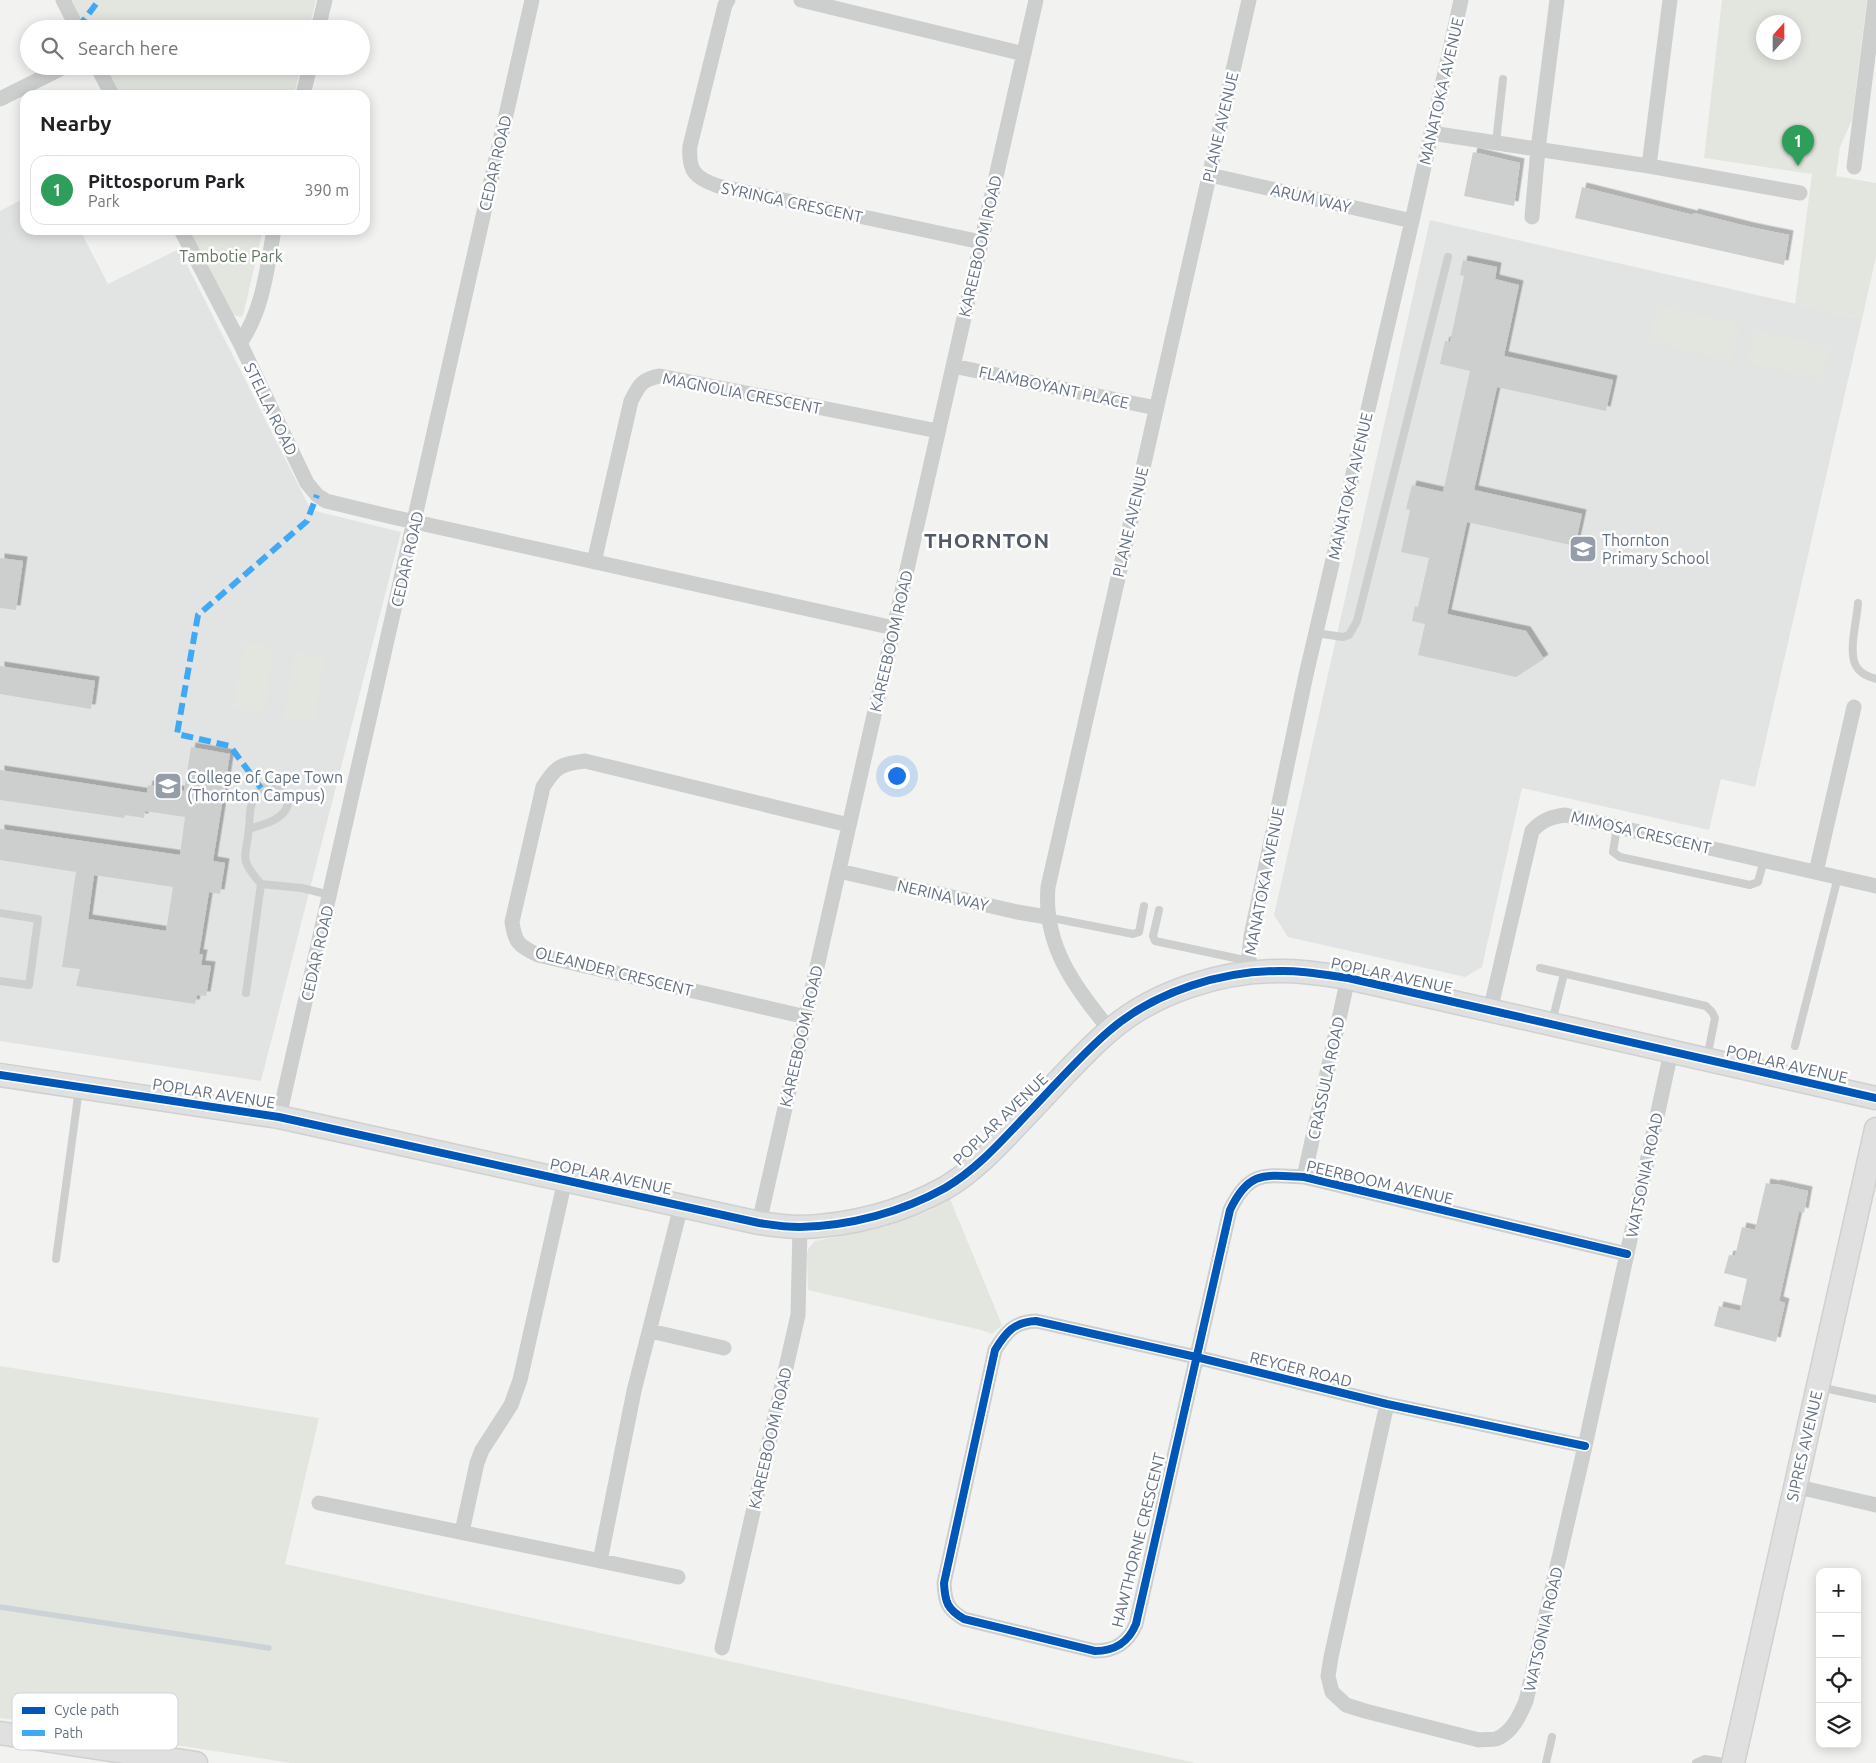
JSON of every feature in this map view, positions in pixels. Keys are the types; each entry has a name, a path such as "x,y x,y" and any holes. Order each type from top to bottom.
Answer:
{"street":[{"path":"63,0 73,20"},
{"path":"320,20 325,0"},
{"name":"CEDAR ROAD","path":"279,1117 532,0"},
{"name":"SYRINGA CRESCENT","path":"728,0 724,5 690,146 689,160 693,172 705,182 718,186 981,242"},
{"path":"801,0 1024,54"},
{"name":"KAREEBOOM ROAD","path":"759,1224 1036,0"},
{"name":"PLANE AVENUE","path":"1110,1030 1090,1006 1059,956 1052,940 1047,917 1048,887 1249,0"},
{"name":"MANATOKA AVENUE","path":"1249,967 1253,926 1316,633 1412,221 1461,0"},
{"path":"1532,217 1538,149 1557,0"},
{"path":"1649,166 1670,0"},
{"path":"1854,167 1875,0"},
{"path":"0,100 49,75"},
{"path":"102,75 109,90"},
{"path":"304,90 308,75"},
{"path":"1431,133 1649,166 1800,193"},
{"name":"ARUM WAY","path":"1210,174 1412,221"},
{"name":"STELLA ROAD","path":"184,235 240,343 312,490 326,501 415,522"},
{"path":"240,343 249,330 257,306 265,278 273,235"},
{"name":"FLAMBOYANT PLACE","path":"953,366 1156,408"},
{"name":"MAGNOLIA CRESCENT","path":"594,562 631,401 638,387 647,378 660,376 938,432"},
{"path":"415,522 894,628"},
{"path":"1816,872 1854,707"},
{"name":"OLEANDER CRESCENT","path":"806,1017 538,955 523,948 514,936 512,922 514,912 543,787 553,771 566,764 585,762 849,825"},
{"name":"MIMOSA CRESCENT","path":"1490,1011 1532,831 1550,817 1565,815 1617,826 1876,886"},
{"name":"NERINA WAY","path":"839,871 1017,912 1047,917"},
{"name":"POPLAR AVENUE","path":"0,1075 279,1117 759,1224 800,1227 843,1223 874,1216 900,1208 946,1187 990,1153 1080,1058 1110,1030 1141,1009 1190,986 1249,967 1304,971 1348,978 1876,1098"},
{"name":"CRASSULA ROAD","path":"1304,1177 1348,978"},
{"name":"WATSONIA ROAD","path":"1388,1404 1331,1657 1328,1676 1332,1692 1346,1705 1365,1711 1479,1740 1495,1739 1509,1730 1520,1716 1526,1701 1585,1446 1671,1052"},
{"name":"SIPRES AVENUE","path":"1732,1763 1817,1386 1866,1192 1876,1128"},
{"name":"PEERBOOM AVENUE","path":"1196,1357 1230,1210 1237,1196 1248,1182 1268,1175 1304,1177 1627,1254"},
{"path":"462,1532 477,1463 482,1450 510,1405 520,1380 565,1180"},
{"path":"600,1561 634,1391 681,1206"},
{"name":"KAREEBOOM ROAD","path":"722,1648 798,1315 800,1227"},
{"name":"REYGER ROAD","path":"1012,1328 1024,1322 1036,1321 1196,1357 1388,1404 1585,1446"},
{"name":"HAWTHORNE CRESCENT","path":"1012,1328 1002,1338 995,1350 944,1583 945,1601 954,1613 964,1619 1095,1651 1104,1651 1120,1646 1127,1640 1136,1624 1196,1357"},
{"path":"650,1331 724,1348"},
{"path":"1794,1486 1876,1505"},
{"path":"319,1502 678,1577"},
{"path":"111,1750 196,1763"}],"lane":[{"path":"1496,143 1503,80"},
{"path":"1316,633 1342,637 1350,635 1357,620 1448,257"},
{"path":"1858,603 1853,658 1857,668 1864,675 1876,679"},
{"path":"249,829 283,814 288,800 285,794 270,786 261,788 255,795 252,804 245,858 248,868 261,884 302,888 330,896"},
{"path":"1617,826 1613,852 1620,857 1750,885 1758,882 1764,860"},
{"path":"1795,1046 1838,877"},
{"path":"246,992 261,884"},
{"path":"1047,917 1134,934 1138,932 1144,906"},
{"path":"1159,910 1153,936 1155,941 1249,967"},
{"path":"0,913 38,919 29,985 0,981"},
{"path":"1540,968 1706,1006 1715,1018 1707,1060"},
{"path":"1551,1024 1564,974"},
{"path":"56,1259 80,1087"},
{"path":"1817,1386 1876,1399"},
{"path":"1546,1763 1552,1737"},
{"path":"1696,1763 1705,1759 1732,1763"}],"shaded area":[{"name":"College of Cape Town (Thornton Campus)","path":"20,201 20,235 83,235 108,284 179,249 311,510 401,532 261,1081 0,1041 0,211"},
{"name":"Thornton Primary School","path":"1430,220 1862,319 1755,787 1721,779 1709,830 1522,788 1482,967 1465,977 1288,937 1274,915"}],"green space":[{"path":"72,0 316,0 311,20 82,20"},
{"path":"1722,0 1867,0 1852,120 1840,147 1836,176 1876,183 1876,257 1862,319 1795,304 1812,174 1704,158"},
{"path":"110,75 299,75 295,90 117,90"},
{"name":"Tambotie Park","path":"192,235 262,235 243,315 240,317 234,315"},
{"path":"1657,305 1740,324 1731,361 1649,342"},
{"path":"1754,330 1829,347 1822,380 1747,363"},
{"path":"244,643 274,647 264,713 233,708"},
{"path":"295,652 325,657 314,722 284,717"},
{"path":"950,1199 1002,1325 992,1334 808,1290 807,1255 808,1249 815,1241 884,1227 929,1211"},
{"path":"0,1366 319,1418 285,1564 1196,1763 291,1763 178,1746 178,1693 12,1693 12,1720 0,1718"}],"building":[{"path":"1473,152 1520,163 1514,206 1464,196"},
{"path":"1582,187 1693,215 1694,213 1789,235 1784,265 1575,218"},
{"path":"1463,260 1497,267 1495,279 1519,285 1504,356 1613,380 1606,411 1497,387 1474,490 1582,514 1575,546 1467,522 1447,614 1526,631 1544,659 1516,677 1418,655 1425,624 1412,621 1415,606 1418,607 1429,558 1401,552 1410,510 1406,509 1412,485 1443,492 1470,371 1440,364 1445,341 1450,342 1464,276 1460,275"},
{"path":"0,558 23,561 16,610 0,608"},
{"path":"0,666 95,681 91,709 0,694"},
{"path":"191,747 230,754 213,861 225,863 220,894 209,892 199,954 203,954 201,965 211,966 206,996 197,995 195,1004 76,986 80,969 62,967 76,872 0,860 0,829 180,855 185,817 145,811 144,818 125,815 124,818 0,800 0,770 147,793 148,785 184,791","holes":["94,875 173,887 166,931 88,919"]},
{"path":"1766,1183 1808,1191 1804,1213 1799,1211 1779,1301 1785,1303 1776,1342 1714,1326 1719,1306 1740,1311 1747,1279 1724,1273 1729,1255 1735,1256 1742,1227 1755,1230"}],"waterway":[{"path":"0,1607 269,1648"}],"marked path":[{"path":"84,20 99,0"},
{"path":"261,788 230,746 177,734 198,615 307,521 317,495"}],"cycle path":[{"path":"0,1075 279,1117 759,1223 800,1227 857,1221 893,1211 945,1188 991,1152 1069,1069 1109,1031 1127,1017 1169,994 1214,979 1238,974 1292,971 1348,978 1876,1098"},
{"path":"1585,1446 1387,1404 1196,1357 1036,1321 1022,1323 1011,1329 995,1350 944,1583 946,1600 950,1608 964,1619 1095,1651 1102,1651 1120,1645 1133,1631 1136,1624 1230,1210 1237,1197 1251,1181 1268,1176 1304,1177 1627,1254"}],"place":[{"name":"Pittosporum Park","path":"1798,166"},
{"name":"Thornton Primary School","path":"1583,549"},
{"name":"College of Cape Town (Thornton Campus)","path":"168,786"}],"district":[{"name":"THORNTON","path":"987,541"}]}
